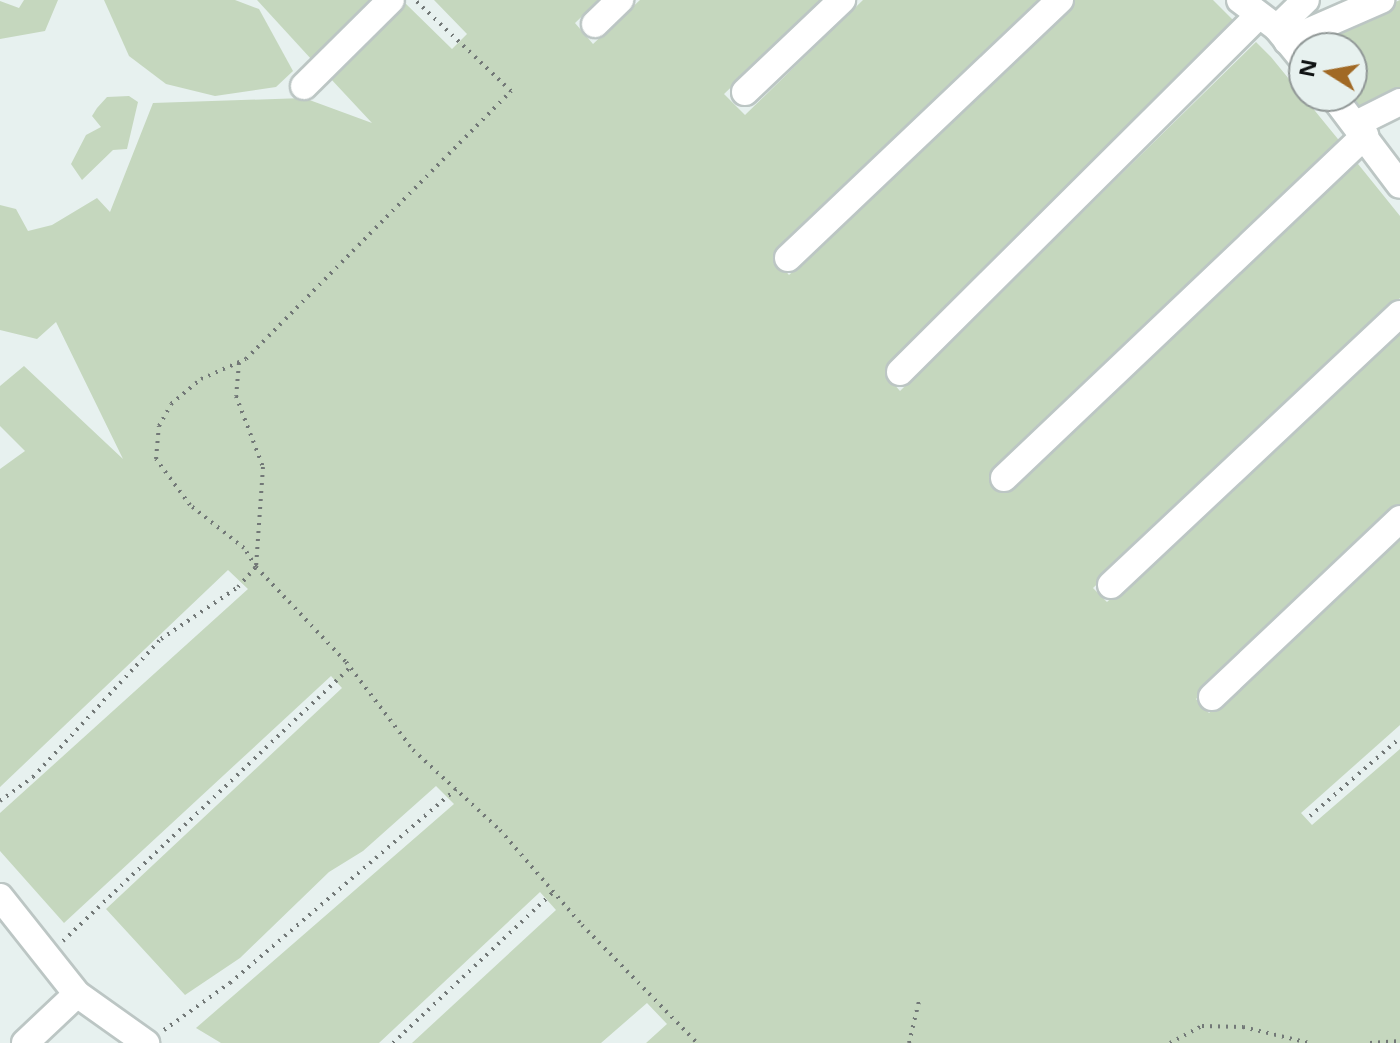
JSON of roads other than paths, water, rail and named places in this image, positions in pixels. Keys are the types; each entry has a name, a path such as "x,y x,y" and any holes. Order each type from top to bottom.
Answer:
{"street":[{"path":"304,86 391,0"},
{"path":"595,24 620,0"},
{"path":"745,92 842,0"},
{"path":"788,258 1060,0"},
{"path":"900,372 1306,0"},
{"path":"1273,29 1381,0"},
{"path":"1004,478 1361,130 1400,102"},
{"path":"1346,112 1400,185"},
{"path":"1111,585 1400,314"},
{"path":"1212,697 1400,519"},
{"path":"0,897 77,994 152,1039"},
{"path":"25,1043 77,994"}]}
